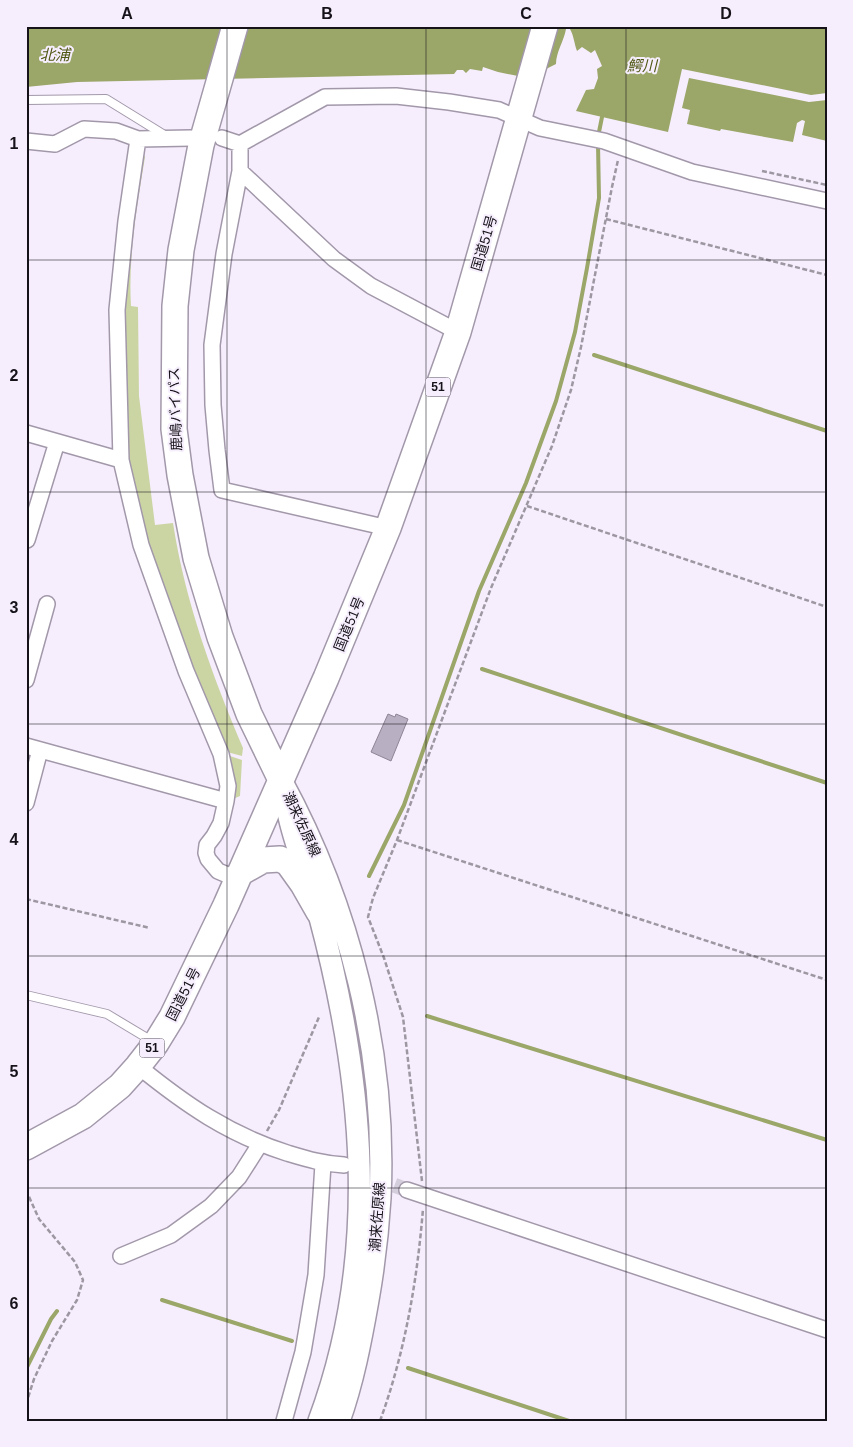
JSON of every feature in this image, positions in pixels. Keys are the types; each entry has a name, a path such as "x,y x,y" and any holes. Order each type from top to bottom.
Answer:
{"highway":[{"name":"鹿嶋バイパス","path":"235,26 201,146 181,250 175,306 174,429 180,474 196,558 220,637 249,714 281,780"},
{"name":"国道51号","path":"26,1147 83,1116 120,1086 138,1066 156,1043 172,1017 239,876 347,628 388,528 458,332 545,26"},
{"path":"239,876 263,860 280,859 288,863 319,912"}],"main road":[{"name":"潮来佐原線","path":"281,780 292,832 319,912 342,1014 353,1078 359,1137 360,1197 356,1259 344,1331 319,1421"},
{"name":"潮来佐原線","path":"281,780 304,822 338,909 353,958 366,1014 376,1076 380,1132 380,1198 373,1267 362,1335 339,1421"}],"street":[{"path":"222,138 240,144 325,97 396,96 499,110 540,128 598,139 692,172 827,201"},
{"path":"26,141 56,144 84,129 116,131 138,139 192,138"},
{"path":"138,139 126,221 117,310 121,460 141,545 186,671 221,754 228,786 221,823 207,845 206,853 208,859 218,871 239,876"},
{"path":"240,144 240,170 224,254 212,346 214,414 222,490 388,528"},
{"path":"240,170 334,259 371,286 458,332"},
{"path":"26,433 121,460"},
{"path":"27,540 57,442"},
{"path":"26,680 47,604"},
{"path":"26,802 33,748 226,800"},
{"path":"138,1066 191,1107 239,1135 260,1144 323,1164 344,1165"},
{"path":"121,1256 171,1235 211,1206 239,1177 260,1144"},
{"path":"284,1421 303,1352 316,1275 323,1164"},
{"path":"407,1190 827,1330"}],"lane":[{"path":"26,100 106,99 168,138"},
{"path":"26,995 107,1014 156,1043"}],"path":[{"path":"380,1421 401,1356 410,1314 419,1259 424,1197 403,1017 384,958 368,917 491,588 552,446 571,390 582,348 612,187 622,147"},
{"path":"606,219 827,274"},
{"path":"527,506 827,607"},
{"path":"397,840 827,980"},
{"path":"26,899 150,928"},
{"path":"260,1144 279,1110 319,1017"},
{"path":"26,1190 39,1219 75,1262 83,1280 77,1300 52,1341 34,1379 26,1404"}],"shaded area":[{"path":"143,153 145,157 136,212 130,287 131,306 138,307 139,396 155,525 173,523 192,609 210,665 243,748 242,756 227,752 164,604 131,478 127,453 121,331 127,250"},
{"path":"227,755 242,760 240,796 233,799"}],"water":[{"name":"北浦","path":"26,26 827,26 827,93 811,95 682,69 668,132 576,111 586,90 594,89 598,78 597,69 602,66 595,50 591,53 582,47 577,51 570,29 566,29 557,55 556,64 528,78 483,67 482,71 470,69 466,73 463,70 457,70 454,74 77,82 26,87"},
{"name":"鰐川","path":"689,78 809,102 827,100 827,141 802,135 805,121 802,120 797,123 793,142 687,124 690,110 682,108"}],"building":[{"path":"388,714 395,717 396,714 408,719 391,761 371,752"}],"waterway":[{"path":"598,137 602,117"},
{"path":"369,876 404,805 479,591 526,483 556,401 575,332 599,198 598,144"},
{"path":"594,355 827,431"},
{"path":"482,669 827,783"},
{"path":"427,1016 827,1140"},
{"path":"162,1300 292,1341"},
{"path":"26,1369 51,1319 57,1311"},
{"path":"408,1368 569,1421"}],"tunnel":[{"path":"373,1177 407,1190"}]}
